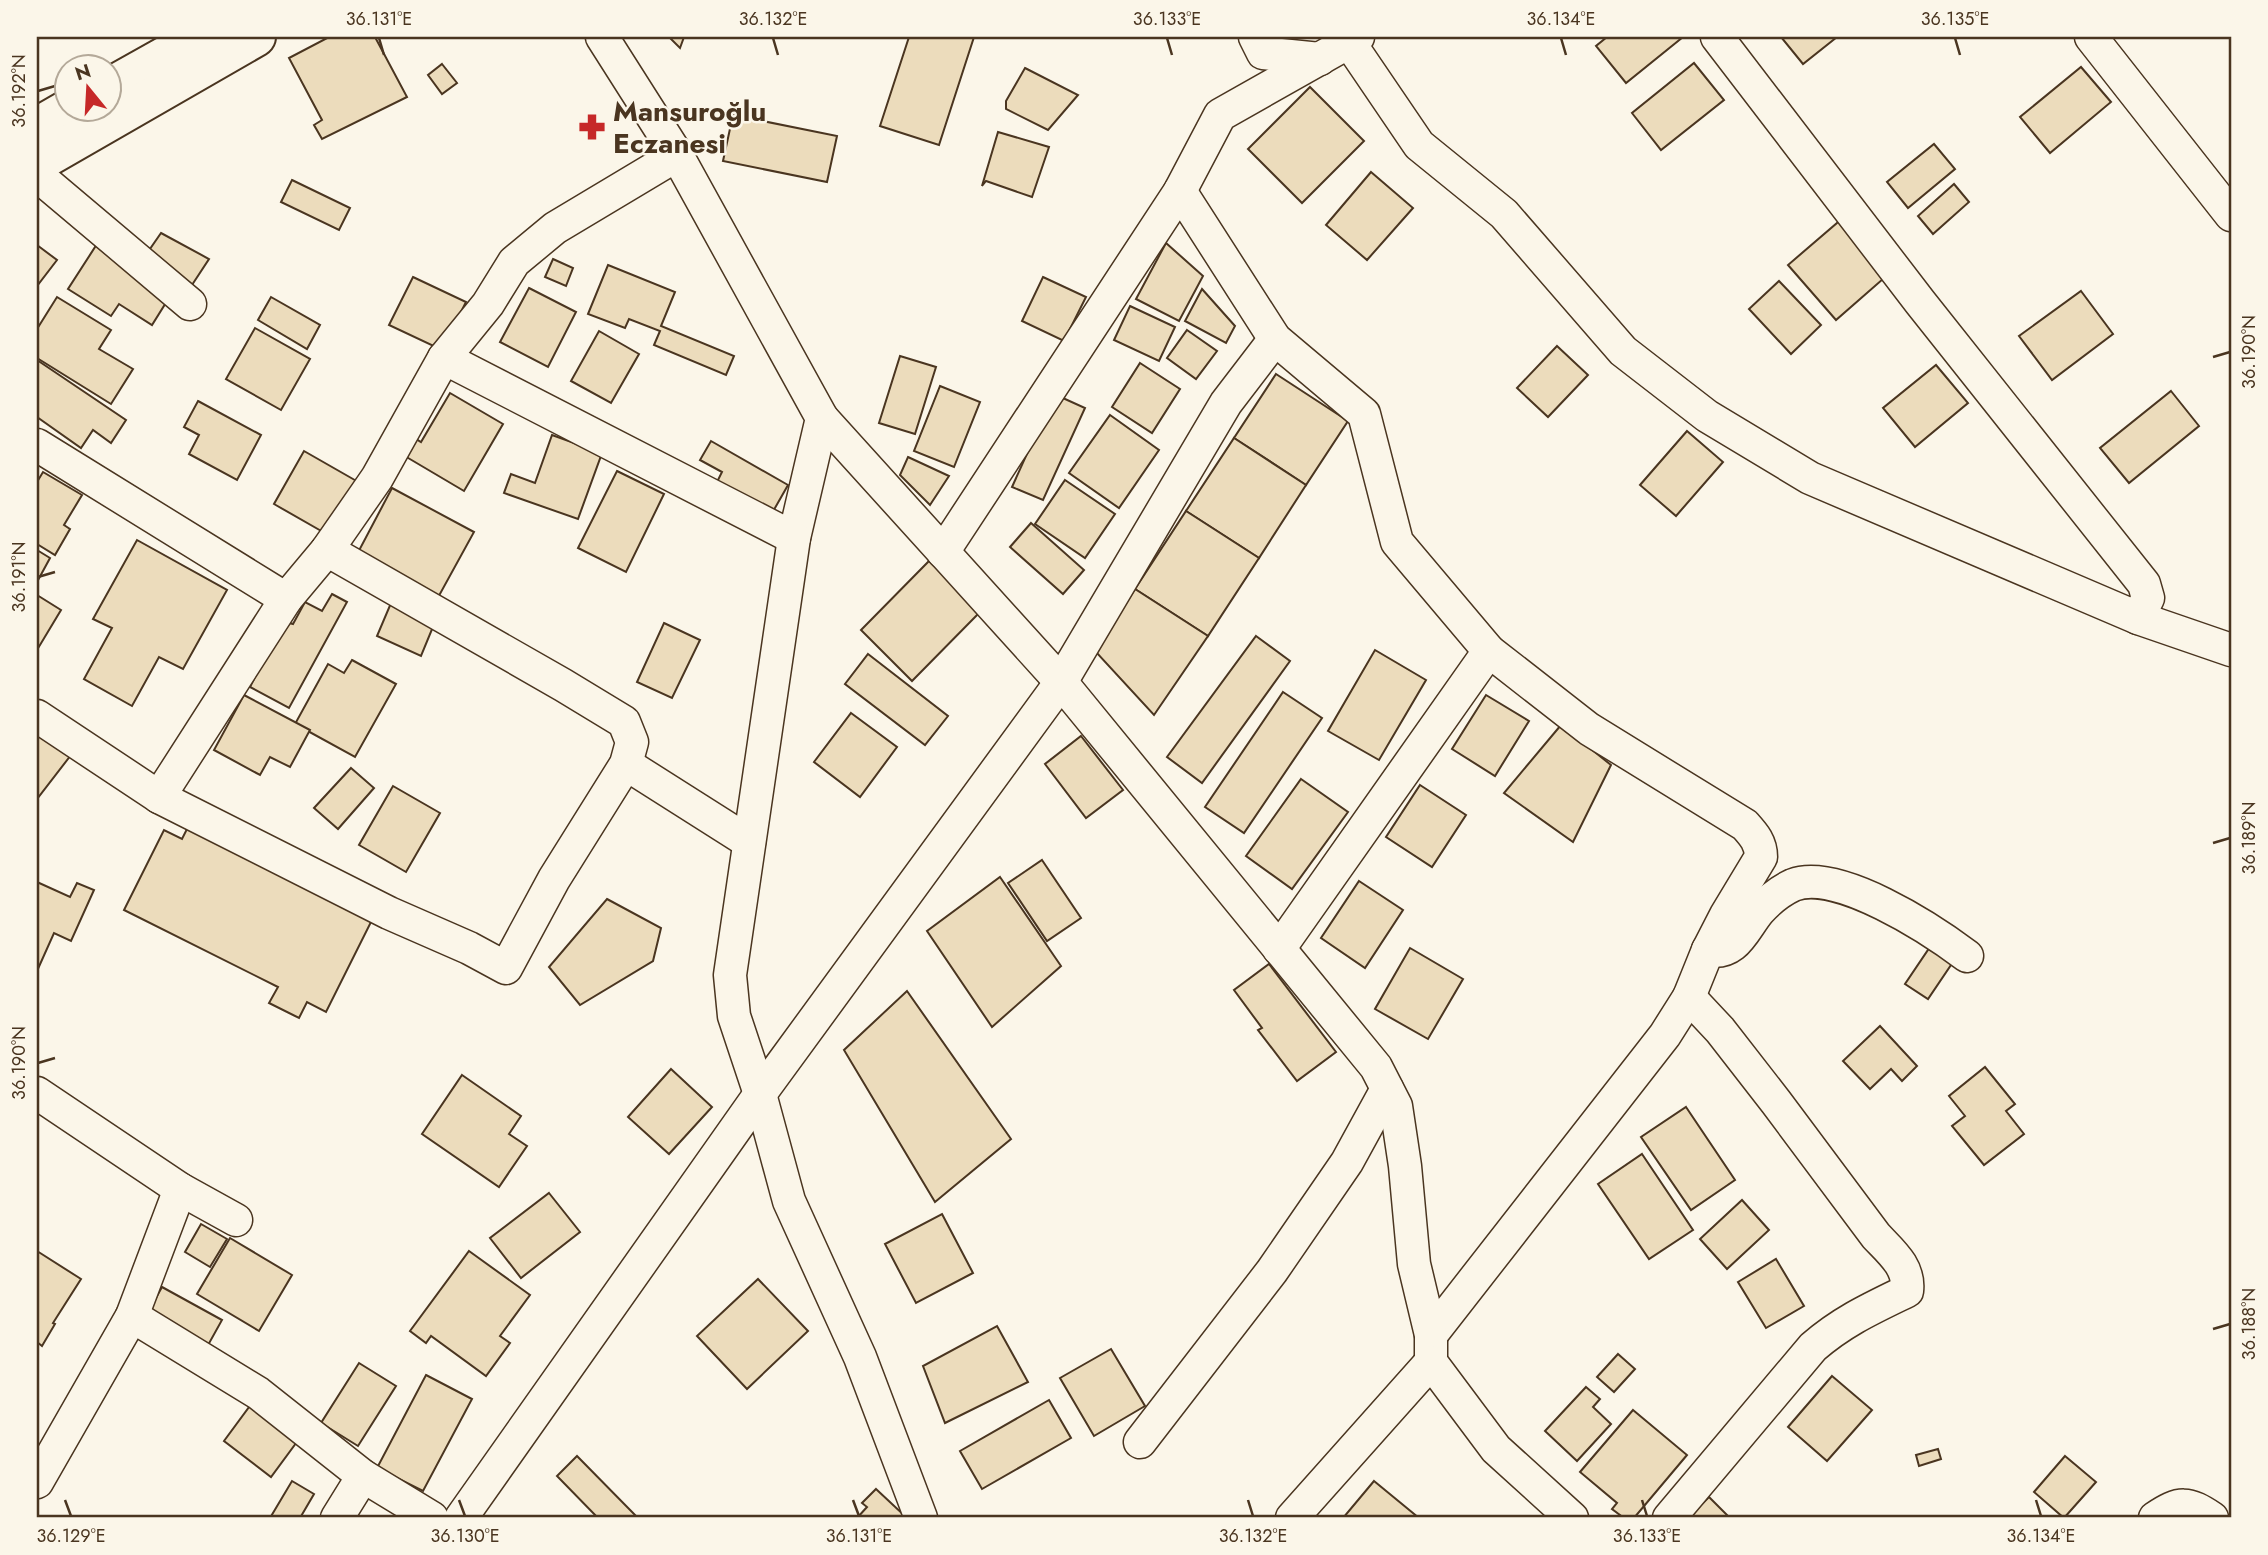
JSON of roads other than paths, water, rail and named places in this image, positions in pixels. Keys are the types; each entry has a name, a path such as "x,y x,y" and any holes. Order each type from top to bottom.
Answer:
{"highway":[{"path":"122,80 199,37"},
{"path":"37,163 256,37"}],"street":[{"path":"603,37 677,155 822,418 1061,682 1376,1068 1396,1107 1405,1166 1414,1264 1431,1349 1496,1449 1572,1518"},
{"path":"1255,37 1263,53 1320,59"},
{"path":"1717,37 1927,312 2144,584 2148,598 2138,618"},
{"path":"2091,37 2231,215"},
{"path":"943,552 1180,191 1220,115 1354,40 1419,145 1504,214 1623,351 1707,416 1810,478 2138,618 2231,650"},
{"path":"159,797 286,598 327,550 377,478 444,358 488,304 514,262 555,228 677,155"},
{"path":"37,175 190,304"},
{"path":"1180,191 1275,339 1364,414 1398,542 1489,651 1589,729 1745,825 1759,843 1761,857 1707,950 1689,997 1665,1035 1431,1349 1292,1518"},
{"path":"461,1518 760,1094 1061,682 1226,403 1275,339"},
{"path":"444,358 794,538"},
{"path":"822,418 794,538 730,975 734,1016 760,1094 789,1201 860,1357 921,1518"},
{"path":"37,445 286,598"},
{"path":"37,716 159,797 389,913 469,948 506,968 560,869 626,764 632,742 624,722 327,550"},
{"path":"1279,949 1489,651"},
{"path":"626,764 749,842"},
{"path":"1707,950 1723,950 1740,940 1758,913 1774,896 1793,885 1815,882 1833,885 1912,917 1968,956"},
{"path":"1669,1518 1813,1348 1836,1327 1907,1292 1908,1284 1901,1263 1876,1236 1720,1030 1689,997"},
{"path":"1140,1442 1272,1271 1347,1162 1387,1089"},
{"path":"37,1093 180,1189 236,1220"},
{"path":"37,1482 132,1315 180,1189"},
{"path":"132,1315 258,1393 363,1476 432,1518"},
{"path":"337,1518 363,1476"},
{"path":"2155,1518 2175,1506 2193,1506 2212,1518"}],"place":[{"name":"Mansuroğlu Eczanesi","path":"592,127"}]}
